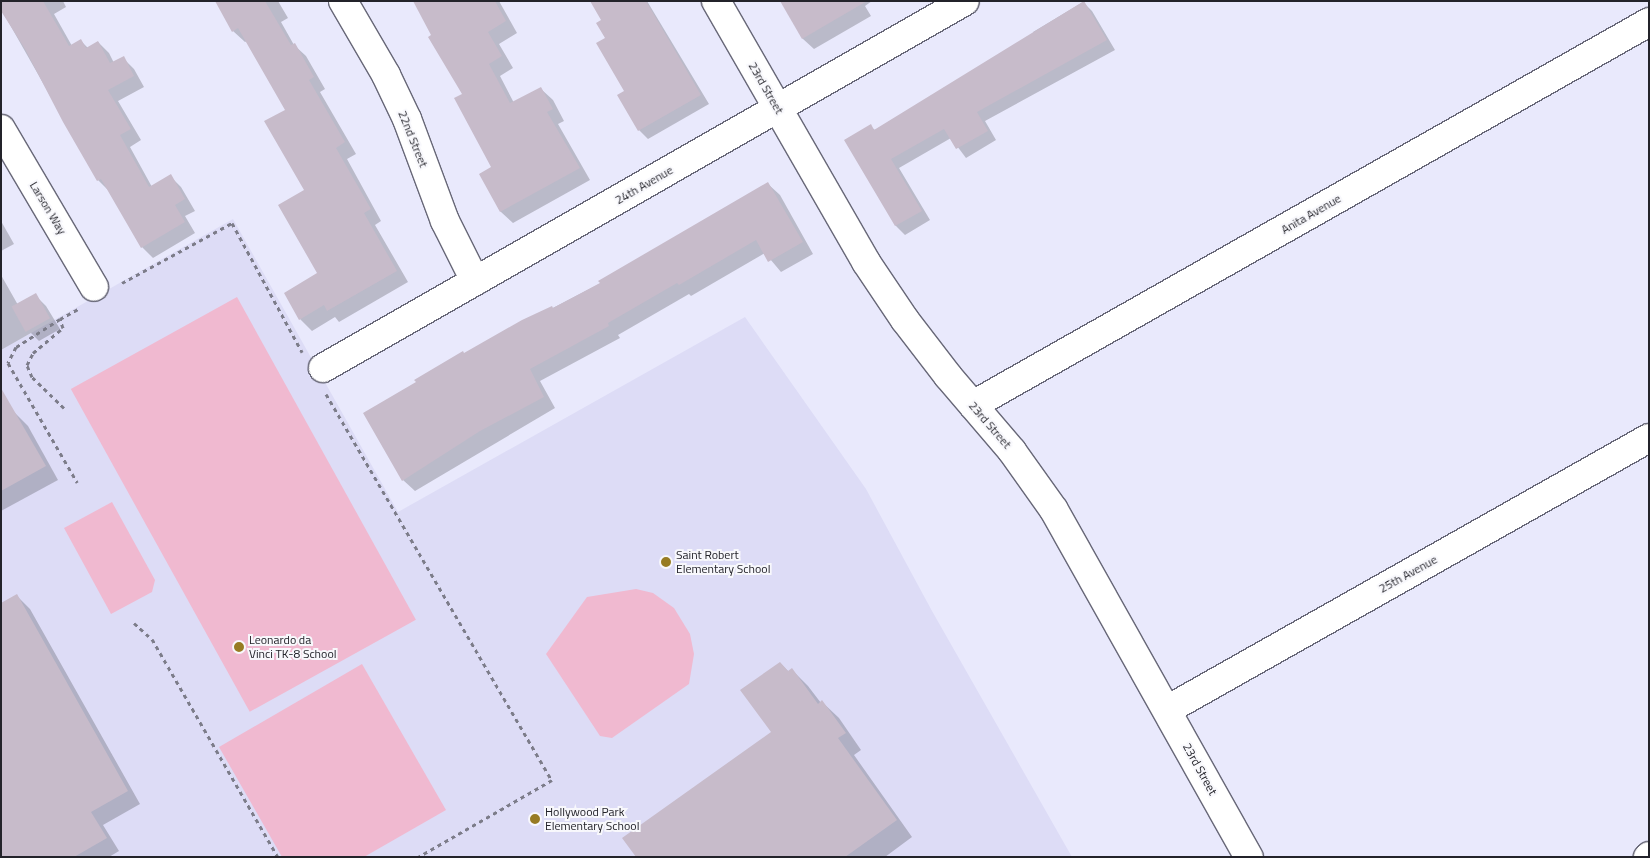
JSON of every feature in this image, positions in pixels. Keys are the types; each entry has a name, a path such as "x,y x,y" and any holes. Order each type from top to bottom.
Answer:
{"street":[{"name":"22nd Street","path":"343,1 407,119 445,221 475,282"},
{"name":"23rd Street","path":"716,1 866,262 905,320 1012,451 1054,510 1249,857"},
{"name":"24th Avenue","path":"316,370 475,282 965,1"},
{"name":"Anita Avenue","path":"973,405 1649,22"},
{"name":"Larson Way","path":"4,142 98,294"},
{"name":"25th Avenue","path":"1167,710 1649,438"}],"path":[{"path":"98,294 122,283 232,222 552,780 418,857"},
{"path":"78,482 8,363 16,347 120,280 122,283"},
{"path":"60,319 63,328 33,353 27,365 32,378 58,405 64,408"},
{"path":"134,623 152,639 278,857"}],"shaded area":[{"path":"233,219 398,512 745,317 866,489 932,611 1072,857 1,857 1,350"},
{"path":"237,297 416,620 250,712 71,389"},
{"path":"112,502 155,580 152,592 111,614 64,528"},
{"path":"636,589 653,593 674,608 690,634 694,654 689,684 612,738 600,736 546,654 587,597"},
{"path":"362,664 446,810 364,857 282,857 219,747"}],"building":[{"path":"1,1 43,1 69,46 81,39 86,48 98,41 110,63 124,56 134,76 108,90 131,129 120,135 149,187 171,174 185,199 175,205 185,222 141,248 101,179 97,181 63,122 25,49 1,11"},
{"path":"215,1 265,1 291,45 295,43 314,77 309,80 345,142 336,148 371,209 364,213 397,271 327,311 324,305 299,320 284,293 317,273 278,205 304,190 264,121 285,110 238,28 232,32"},
{"path":"413,1 495,1 506,21 488,32 502,56 489,64 510,103 541,87 553,109 547,112 580,168 500,212 479,174 491,167 454,98 462,94 428,37 431,35"},
{"path":"590,1 646,1 701,95 638,131 617,95 624,91 596,43 605,38 596,23 601,20"},
{"path":"780,1 867,1 802,39"},
{"path":"1084,1 1107,40 977,112 988,131 956,149 944,129 891,159 922,211 895,226 844,140 871,124 874,130"},
{"path":"768,182 803,242 768,262 756,240 679,285 677,283 608,323 609,326 530,369 544,397 480,431 402,481 363,413 416,382 414,380 463,351 464,353 522,320 552,306 553,308 600,283 598,281"},
{"path":"36,293 50,318 26,332 12,307"},
{"path":"1,388 46,466 1,491"},
{"path":"17,594 128,791 91,812 107,838 74,857 1,857 1,603"},
{"path":"780,662 788,671 792,668 818,704 822,700 846,733 838,738 897,820 845,857 636,857 622,838 771,732 740,690"}],"place":[{"name":"Saint Robert Elementary School","path":"666,562"},
{"name":"Leonardo da Vinci TK-8 School","path":"239,647"},
{"name":"Hollywood Park Elementary School","path":"535,819"}]}
